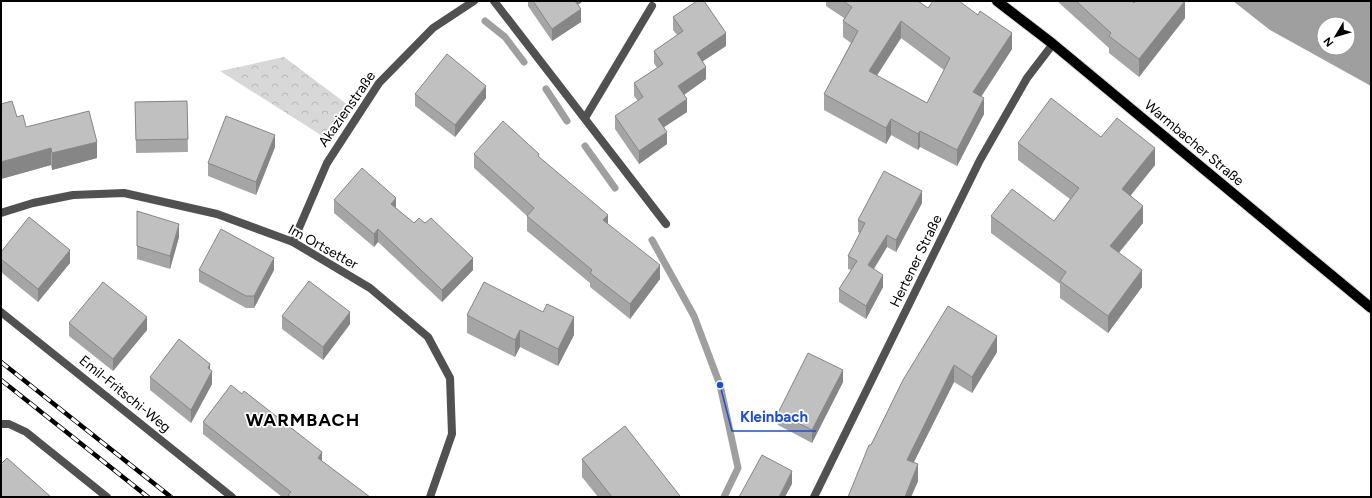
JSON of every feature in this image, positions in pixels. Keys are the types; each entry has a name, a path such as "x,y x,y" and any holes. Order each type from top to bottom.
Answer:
{"main road":[{"name":"Warmbacher Straße","path":"997,1 1053,44 1371,308"}],"street":[{"name":"Akazienstraße","path":"293,242 326,162 379,83 433,28 474,1"},
{"path":"494,1 666,224"},
{"path":"584,118 652,6"},
{"name":"Hertener Straße","path":"814,497 980,160 1027,78 1053,44"},
{"name":"Im Ortsetter","path":"1,213 33,202 73,195 124,193 217,214 293,242 370,288 428,337 450,378 452,434 430,497"},
{"name":"Emil-Fritschi-Weg","path":"1,312 232,497"},
{"path":"1,424 9,424 26,432 107,497"}],"green space":[{"path":"284,57 352,108 327,139 220,71"}],"shaded area":[{"path":"1233,1 1371,1 1371,86 1317,56 1356,56 1356,16 1316,16 1316,56 1270,30"}],"building":[{"path":"533,1 575,1 581,9 552,29"},
{"path":"697,1 704,1 726,33 697,53 706,67 678,86 687,99 658,119 667,132 639,151 615,116 643,97 634,83 663,64 654,51 683,31 673,17"},
{"path":"843,1 918,1 928,8 933,1 959,1 978,15 980,11 1012,33 973,92 984,98 957,150 920,131 918,134 891,119 886,128 824,94 858,31 843,21 852,7","holes":["901,21 950,58 927,103 869,71"]},
{"path":"1076,1 1132,1 1134,3 1136,1 1185,1 1139,59 1109,36 1111,33"},
{"path":"447,54 486,86 455,125 415,94"},
{"path":"1051,98 1101,137 1117,118 1155,148 1122,189 1143,206 1110,246 1142,270 1108,316 1060,281 1066,272 991,216 1012,189 1054,221 1079,188 1018,143"},
{"path":"12,101 17,117 23,115 26,127 89,111 97,142 52,153 51,148 1,162 1,104"},
{"path":"187,101 188,139 136,140 135,102"},
{"path":"226,116 275,135 256,182 208,163"},
{"path":"503,121 539,154 538,156 608,215 603,220 660,265 630,304 590,273 592,270 527,216 534,208 474,154"},
{"path":"362,168 396,198 391,204 414,223 419,218 425,223 431,218 473,258 442,290 378,229 374,234 334,200"},
{"path":"884,171 922,191 896,240 887,235 868,265 883,275 866,306 839,289 857,261 848,256 865,223 858,220"},
{"path":"137,211 179,224 170,256 137,246"},
{"path":"29,217 70,250 38,289 1,259 1,252"},
{"path":"221,229 274,258 254,296 246,296 199,270"},
{"path":"309,281 350,312 323,347 282,316"},
{"path":"103,282 147,317 113,359 69,323"},
{"path":"484,282 543,312 547,304 574,317 558,349 520,330 515,340 467,315"},
{"path":"948,306 997,336 972,377 954,365 907,460 918,464 905,497 848,497 869,445 871,445 903,380"},
{"path":"179,339 210,364 208,368 212,371 191,410 150,377"},
{"path":"808,353 843,370 812,430 778,413"},
{"path":"231,385 242,394 244,391 322,452 318,458 370,497 291,497 288,495 291,492 203,422"},
{"path":"625,426 680,496 612,497 582,459"},
{"path":"762,455 792,471 779,497 739,497"},
{"path":"7,458 51,497 1,497 1,464"}],"waterway":[{"path":"485,21 505,37 524,62"},
{"path":"546,89 567,121"},
{"path":"585,146 615,188"},
{"path":"652,240 694,316 720,385 738,468 724,497"}],"railway":[{"path":"1,362 171,497"},
{"path":"1,380 148,497"}],"place":[{"name":"Kleinbach","path":"720,385"}],"district":[{"name":"WARMBACH","path":"303,420"}]}
